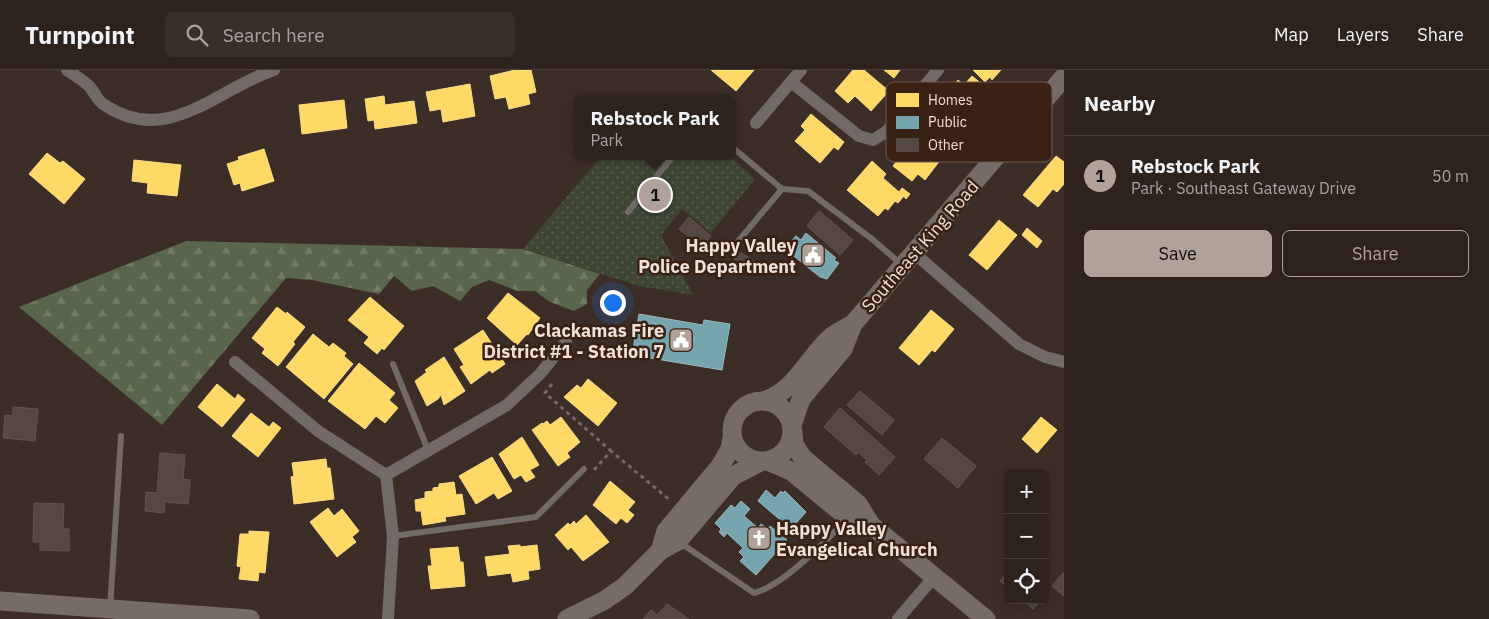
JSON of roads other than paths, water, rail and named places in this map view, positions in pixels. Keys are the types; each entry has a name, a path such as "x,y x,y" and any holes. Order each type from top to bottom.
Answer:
{"main road":[{"name":"Southeast King Road","path":"1052,91 1064,77"},
{"name":"Southeast King Road","path":"764,401 774,398 788,388 831,338 853,324 991,162"},
{"path":"567,619 605,600 625,586 660,551 678,541 733,476 782,454 788,448 801,399 843,349 853,324"},
{"path":"660,551 666,531 721,465 730,449 733,422 742,408 756,401 772,402 785,410 792,429 794,445 803,458 858,504 871,526"},
{"path":"732,438 739,452 746,457 792,471 847,517 871,526 986,619"},
{"path":"0,600 250,619"}],"street":[{"path":"67,70 88,85 101,103 126,116 158,120 175,118 198,109 233,88 274,70"},
{"path":"756,123 801,70"},
{"path":"928,82 938,70"},
{"path":"791,82 859,136 873,140 886,132"},
{"path":"908,259 1019,344 1045,357 1064,362"},
{"path":"386,475 506,405 540,374 566,342"},
{"path":"236,362 318,431 386,475"},
{"path":"386,475 393,536 388,619"},
{"path":"898,619 934,577"}],"lane":[{"path":"736,150 782,190 808,191 872,239 908,259"},
{"path":"628,212 670,160"},
{"path":"735,245 782,190"},
{"path":"394,364 428,450"},
{"path":"110,609 121,436"},
{"path":"393,536 536,517 584,469"},
{"path":"678,541 754,593 764,590 781,580 847,517"}],"place":[{"name":"Rebstock Park","path":"655,195"},
{"name":"Happy Valley Police Department","path":"813,255"},
{"name":"Clackamas Fire District #1 - Station 7","path":"681,340"},
{"name":"Happy Valley Evangelical Church","path":"759,538"}]}
